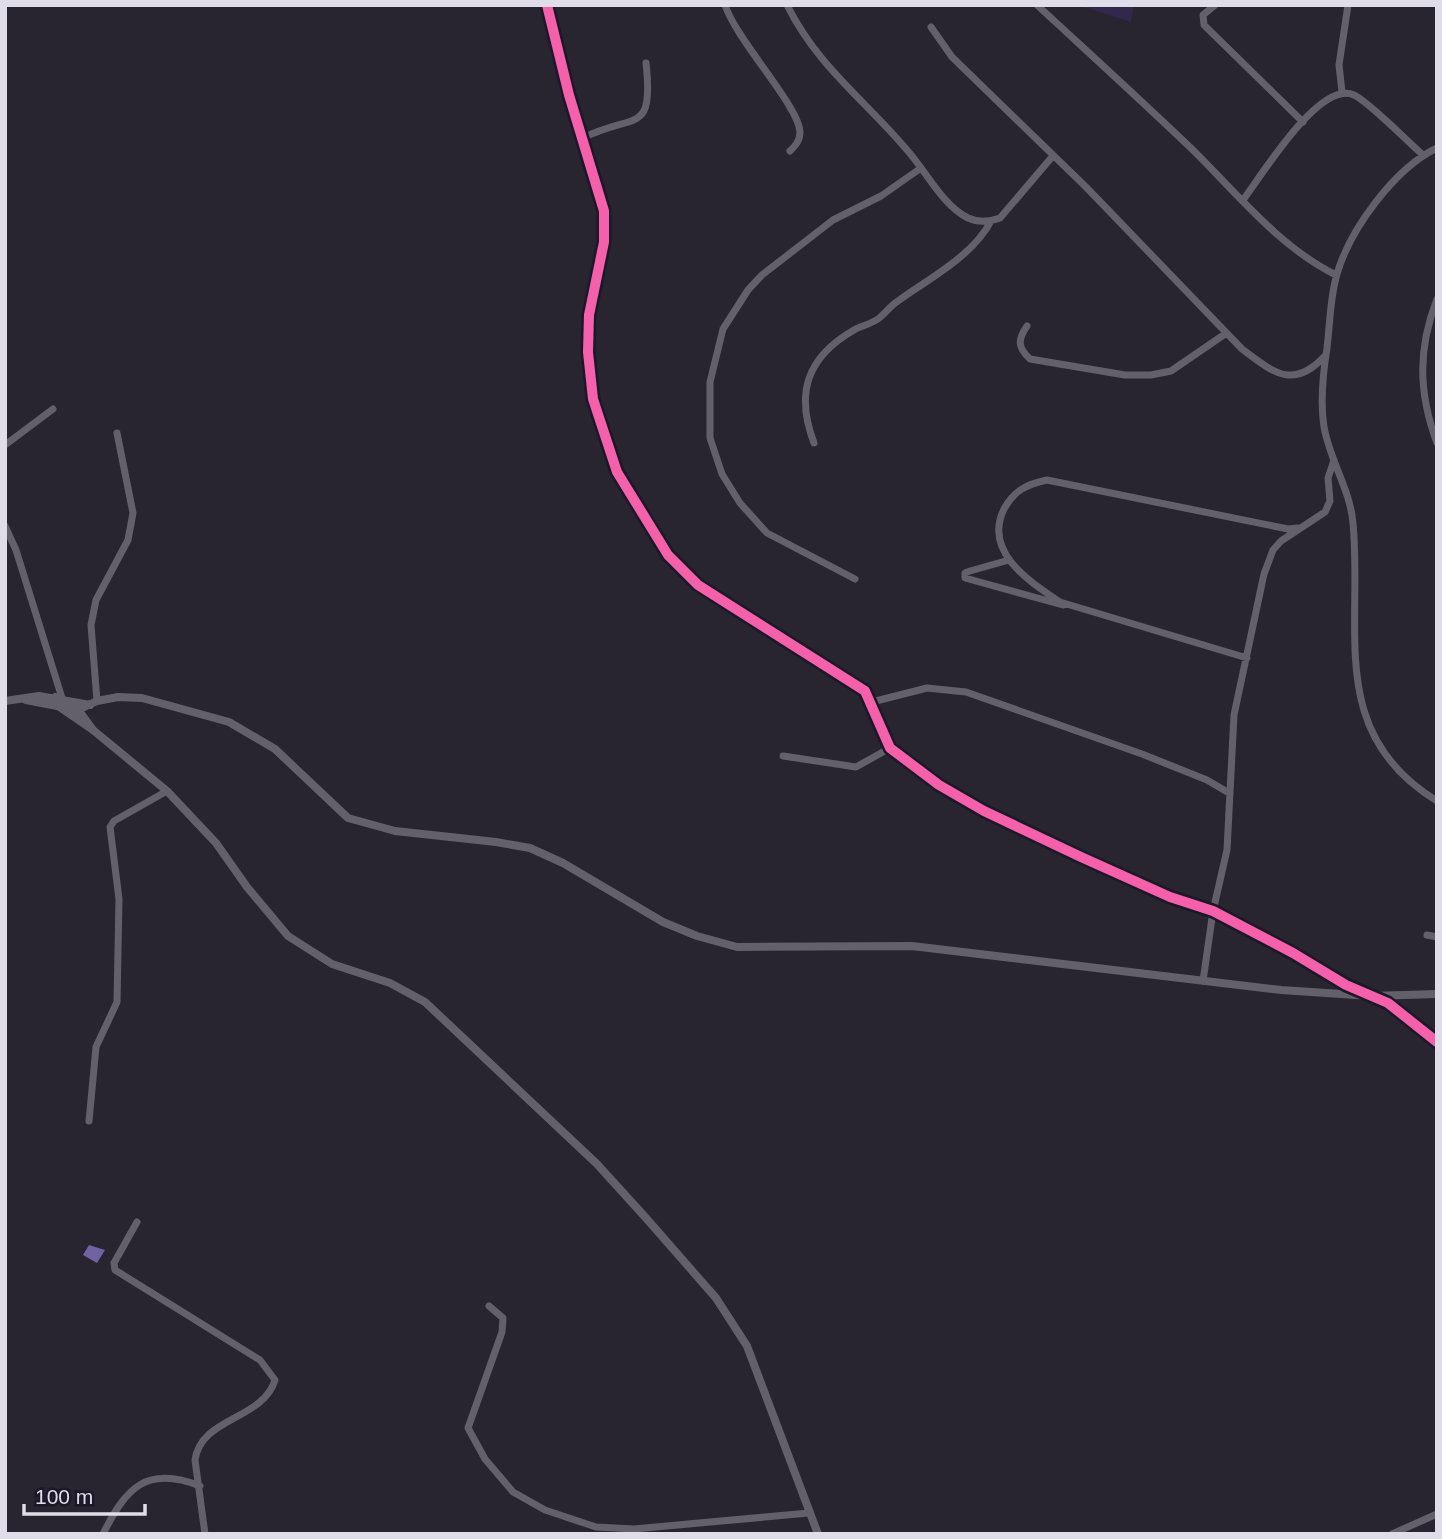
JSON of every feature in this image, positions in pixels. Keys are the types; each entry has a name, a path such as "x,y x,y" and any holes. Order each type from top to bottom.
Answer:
{"street":[{"path":"547,5 564,76 604,211 605,229 589,315 590,380 602,431 617,472 659,542 683,573 761,627 865,691 890,748 910,766 984,811 1170,897 1213,911 1293,953 1346,985 1388,1003 1437,1042"},
{"path":"725,5 731,24 783,96 798,125 798,142 790,151"},
{"path":"787,5 803,38 833,76 866,105 946,199 966,217 991,221"},
{"path":"1037,5 1306,257 1336,275"},
{"path":"1215,5 1203,15 1204,25 1303,122"},
{"path":"1342,92 1339,65 1348,5"},
{"path":"931,27 951,57 1105,206 1225,334 1262,365 1288,376 1302,376 1325,356"},
{"path":"583,138 638,120 645,113 649,92 646,63"},
{"path":"1243,200 1303,122 1327,96 1342,92 1355,95 1423,155"},
{"path":"1437,148 1423,155 1393,182 1365,219 1345,253 1336,275 1325,356 1323,415 1334,460 1349,496 1353,519 1354,637 1363,711 1374,739 1393,766 1412,785 1437,801"},
{"path":"814,443 805,403 806,386 816,362 843,338 879,318 894,303 944,268 979,237 991,221 1010,209 1052,157"},
{"path":"855,579 767,533 740,503 722,474 710,438 710,382 723,329 761,275 833,220 881,196 921,168"},
{"path":"1437,299 1424,335 1421,360 1437,443"},
{"path":"1027,326 1019,337 1020,348 1030,359 1125,375 1171,371 1225,334"},
{"path":"5,445 53,409"},
{"path":"94,703 91,625 96,600 128,540 133,513 117,433"},
{"path":"1203,981 1213,911 1227,850 1234,715 1269,559 1281,541 1298,528 1320,518 1328,507 1328,478 1334,460"},
{"path":"1080,609 1060,602 1036,586 1009,560 999,543 1000,518 1010,498 1027,485 1047,480 1288,529 1298,528"},
{"path":"5,526 16,550 61,709 93,730 167,791 216,843 247,887 288,936 332,964 390,983 425,1002 597,1164 716,1298 747,1346 818,1534"},
{"path":"1009,560 965,573 965,578 1247,658"},
{"path":"872,702 927,688 966,692 1142,754 1207,780 1229,793"},
{"path":"26,700 61,709 78,710 118,697 142,698 229,722 275,749 348,818 395,831 530,848 563,863 663,922 717,943 756,948 912,946 1281,990 1371,996 1437,994"},
{"path":"5,701 58,698 94,703"},
{"path":"73,701 93,730"},
{"path":"783,757 856,767 890,748"},
{"path":"89,1121 96,1047 114,1011 117,992 120,899 110,827 114,821 167,791"},
{"path":"1427,935 1437,937"},
{"path":"137,1222 114,1263 115,1270 260,1360 275,1380 260,1404 226,1422 201,1442 195,1460 205,1534"},
{"path":"489,1306 503,1318 502,1332 468,1428 503,1484 519,1496 561,1517 613,1530 810,1513"},
{"path":"103,1534 131,1488 152,1480 175,1477 200,1486"},
{"path":"1392,1534 1437,1514"}],"shaded area":[{"path":"1078,5 1134,5 1131,22"},
{"path":"89,1245 105,1250 97,1263 83,1255"}],"cycle path":[{"path":"547,5 569,95 604,211 604,242 589,315 588,352 593,399 617,472 668,555 698,585 865,691 890,748 939,785 984,811 1081,857 1170,897 1213,911 1293,953 1346,985 1388,1003 1437,1042"}]}
